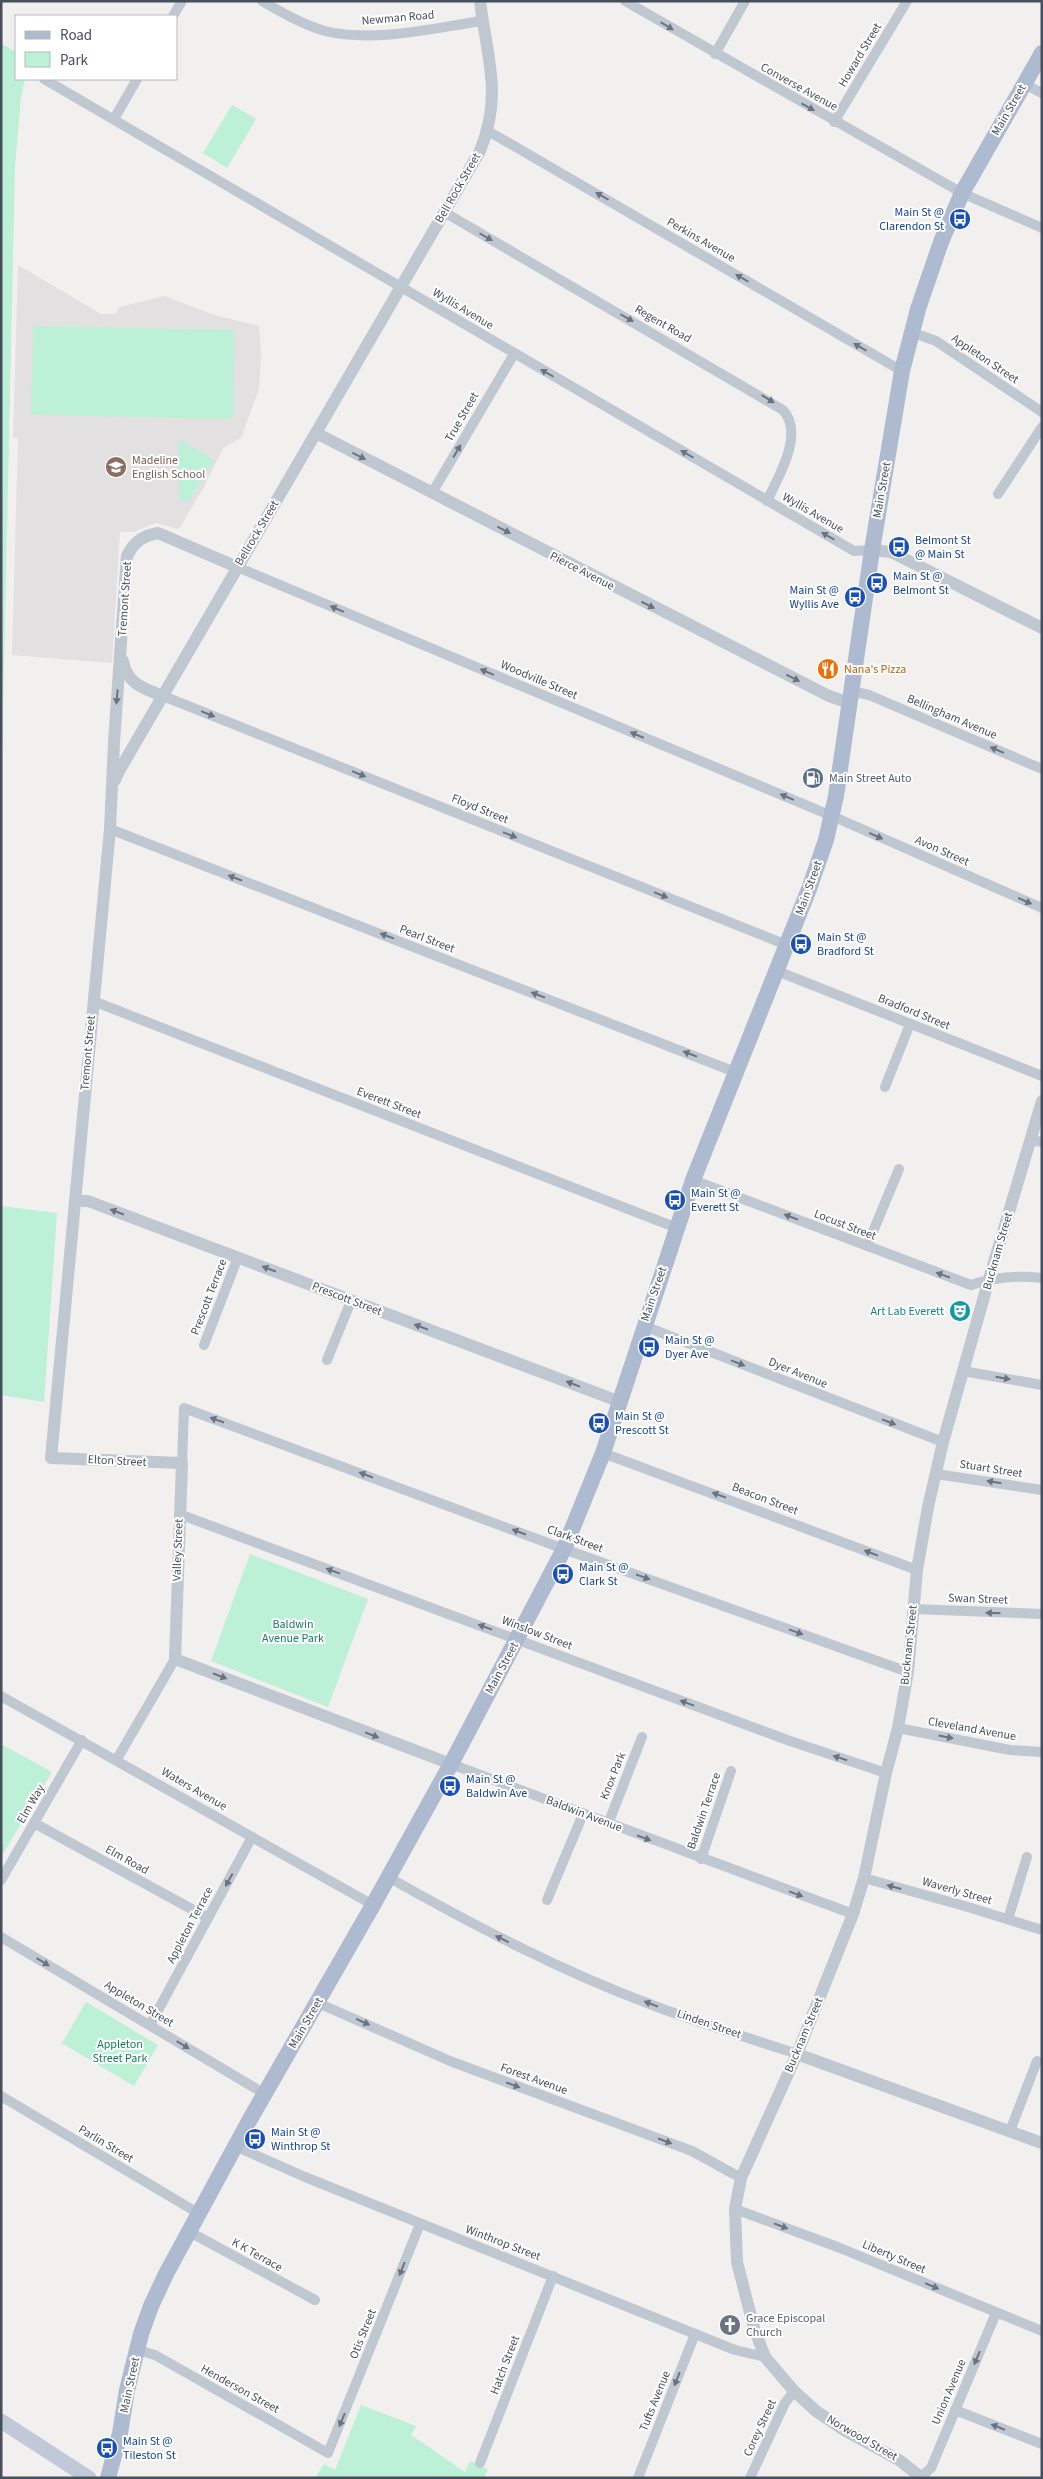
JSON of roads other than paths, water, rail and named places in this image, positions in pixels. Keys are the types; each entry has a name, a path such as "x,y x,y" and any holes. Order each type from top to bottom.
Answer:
{"main road":[{"name":"Main Street","path":"108,2478 120,2433 127,2390 150,2306 188,2231 374,1905 518,1639 564,1549 602,1453 693,1180 787,946 819,862 832,816 872,550 902,371 911,332 938,251 962,193 1042,53"},
{"path":"1,2421 89,2478"}],"street":[{"path":"175,15 182,1"},
{"name":"Newman Road","path":"262,1 307,25 343,33 390,33 482,21"},
{"name":"Bell Rock Street","path":"403,283 475,162 488,131 492,113 493,92 480,1"},
{"name":"Converse Avenue","path":"625,1 714,54 962,193 1042,228"},
{"path":"714,54 745,1"},
{"name":"Howard Street","path":"834,122 906,1"},
{"name":"Wyllis Avenue","path":"46,80 403,283 514,354 854,551 872,550"},
{"path":"114,119 136,80"},
{"path":"1024,84 1042,93"},
{"name":"Perkins Avenue","path":"488,131 902,371"},
{"name":"Regent Road","path":"444,212 784,410 791,421 790,442 767,501"},
{"name":"Bellrock Street","path":"112,789 118,771 403,283"},
{"name":"Appleton Street","path":"911,332 932,339 1042,412"},
{"name":"True Street","path":"432,493 514,354"},
{"path":"998,494 1042,427"},
{"name":"Pierce Avenue","path":"316,433 824,694 850,697"},
{"name":"Tremont Street","path":"52,1458 110,829 114,742 128,556 132,546 146,535 158,533 170,536 237,567"},
{"path":"872,550 892,552 1042,628"},
{"name":"Woodville Street","path":"237,567 832,816"},
{"name":"Tremont Street","path":"121,649 124,669 132,682 163,696"},
{"name":"Bellingham Avenue","path":"850,697 869,695 1042,769"},
{"name":"Floyd Street","path":"163,696 787,946"},
{"name":"Avon Street","path":"832,816 1042,908"},
{"name":"Pearl Street","path":"110,829 735,1072"},
{"name":"Bradford Street","path":"777,971 1042,1076"},
{"name":"Everett Street","path":"93,1001 677,1228"},
{"path":"885,1087 910,1024"},
{"name":"Bucknam Street","path":"741,2178 797,2054 853,1914 864,1878 886,1773 898,1728 908,1672 917,1570 943,1442 989,1278 1036,1141 1042,1101"},
{"path":"867,1246 898,1169"},
{"name":"Locust Street","path":"693,1180 971,1285 989,1278 1023,1276 1042,1278"},
{"name":"Prescott Street","path":"75,1201 88,1200 618,1401"},
{"name":"Prescott Terrace","path":"204,1345 238,1257"},
{"path":"326,1360 351,1301"},
{"name":"Dyer Avenue","path":"644,1326 943,1442"},
{"path":"963,1371 1042,1385"},
{"name":"Valley Street","path":"117,1759 175,1659 184,1408 263,1436"},
{"name":"Clark Street","path":"263,1436 564,1549 908,1672"},
{"name":"Beacon Street","path":"602,1453 917,1570"},
{"name":"Elton Street","path":"52,1458 182,1464"},
{"name":"Stuart Street","path":"936,1474 1042,1490"},
{"name":"Winslow Street","path":"179,1514 790,1741 886,1773"},
{"name":"Swan Street","path":"913,1609 1042,1614"},
{"name":"Baldwin Avenue","path":"175,1659 701,1859 853,1914"},
{"name":"Waters Avenue","path":"1,1696 117,1759 252,1838 374,1905"},
{"name":"Cleveland Avenue","path":"898,1728 1010,1750 1042,1752"},
{"name":"Knox Park","path":"608,1824 642,1737"},
{"name":"Elm Way","path":"1,1880 82,1740"},
{"name":"Baldwin Terrace","path":"701,1859 731,1771"},
{"path":"547,1900 583,1814"},
{"name":"Elm Road","path":"34,1823 208,1918"},
{"name":"Appleton Terrace","path":"150,2025 252,1838"},
{"path":"1008,1920 1027,1858"},
{"name":"Linden Street","path":"388,1878 503,1940 652,2005 797,2054 1042,2142"},
{"name":"Waverly Street","path":"864,1878 1042,1930"},
{"name":"Appleton Street","path":"1,1937 265,2094"},
{"name":"Forest Avenue","path":"318,2003 450,2061 692,2151 741,2178"},
{"path":"1010,2131 1037,2061"},
{"name":"Parlin Street","path":"1,2096 198,2213"},
{"name":"Winthrop Street","path":"235,2146 420,2224 739,2352 764,2357"},
{"name":"Norwood Street","path":"741,2178 735,2209 738,2262 754,2328 764,2357 794,2391 816,2411 844,2430 900,2460 922,2477"},
{"name":"Liberty Street","path":"735,2209 840,2248 1042,2331"},
{"name":"Otis Street","path":"328,2452 420,2224"},
{"name":"K K Terrace","path":"188,2231 315,2300"},
{"name":"Hatch Street","path":"480,2463 553,2276"},
{"name":"Union Avenue","path":"922,2477 931,2468 996,2313"},
{"name":"Tufts Avenue","path":"638,2478 696,2334"},
{"name":"Henderson Street","path":"138,2350 155,2355 328,2452"},
{"name":"Corey Street","path":"750,2478 786,2403 794,2391"},
{"path":"955,2410 1042,2444"}],"place":[{"name":"Main St @ Clarendon St","path":"960,219"},
{"name":"Madeline English School","path":"116,467"},
{"name":"Belmont St @ Main St","path":"899,547"},
{"name":"Main St @ Belmont St","path":"877,583"},
{"name":"Main St @ Wyllis Ave","path":"855,597"},
{"name":"Nana's Pizza","path":"828,669"},
{"name":"Main Street Auto","path":"813,778"},
{"name":"Main St @ Bradford St","path":"801,944"},
{"name":"Main St @ Everett St","path":"675,1200"},
{"name":"Art Lab Everett","path":"960,1311"},
{"name":"Main St @ Dyer Ave","path":"649,1347"},
{"name":"Main St @ Prescott St","path":"599,1423"},
{"name":"Main St @ Clark St","path":"563,1574"},
{"name":"Main St @ Baldwin Ave","path":"450,1786"},
{"name":"Main St @ Winthrop St","path":"255,2139"},
{"name":"Grace Episcopal Church","path":"730,2325"},
{"name":"Main St @ Tileston St","path":"107,2448"}],"park label":[{"name":"Baldwin Avenue Park","path":"293,1631"},
{"name":"Appleton Street Park","path":"120,2051"}]}
